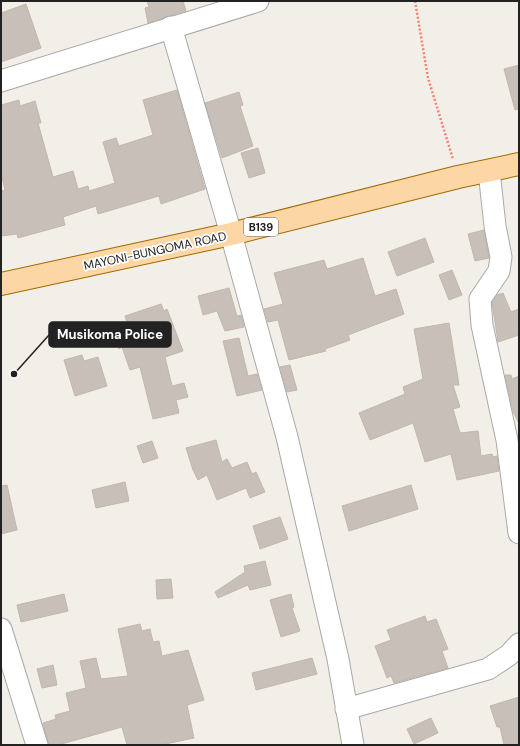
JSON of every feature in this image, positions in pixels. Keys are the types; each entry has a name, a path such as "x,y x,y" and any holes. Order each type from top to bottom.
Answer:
{"main road":[{"name":"MAYONI-BUNGOMA ROAD","path":"1,284 231,234 458,177 519,164"}],"street":[{"path":"1,81 258,1"},
{"path":"171,27 231,234 287,437 338,659 346,709 354,745"},
{"path":"489,171 495,226 501,257 499,271 480,299 482,325 508,440 519,533"},
{"path":"1,629 37,745"},
{"path":"346,709 488,669 509,655 519,644"}],"path":[{"path":"415,1 428,78 458,177"}],"building":[{"path":"147,1 183,1 186,11 148,23 145,8 149,7"},
{"path":"26,4 41,48 1,62 1,13"},
{"path":"519,65 519,109 515,110 504,69"},
{"path":"177,90 205,189 161,204 159,196 98,214 96,206 63,217 65,225 18,238 17,234 1,236 1,191 5,190 1,173 1,105 19,100 20,106 35,101 41,123 38,123 53,177 73,171 78,189 88,186 89,191 115,183 103,142 116,138 119,146 153,135 143,100"},
{"path":"239,92 243,105 240,106 253,146 222,158 205,103"},
{"path":"258,148 265,173 249,178 241,153"},
{"path":"484,230 489,258 475,261 468,234"},
{"path":"425,238 434,262 397,276 388,252"},
{"path":"363,258 375,296 396,289 404,314 348,335 350,340 325,349 326,351 289,360 278,320 268,322 264,309 283,304 274,273 324,260 327,269"},
{"path":"452,270 462,295 449,300 439,275"},
{"path":"229,288 237,316 241,315 244,327 225,331 217,311 203,315 198,296"},
{"path":"503,293 511,312 519,309 519,335 498,342 492,302 497,295"},
{"path":"161,304 164,311 167,309 183,351 165,357 172,386 184,383 188,397 176,400 179,413 153,419 140,367 130,370 122,347 119,349 112,331 128,325 125,316"},
{"path":"449,323 459,385 453,385 460,407 453,409 460,433 478,431 481,456 492,454 493,457 497,456 499,471 457,480 451,454 425,462 413,423 370,440 359,413 405,394 403,387 423,379 414,329"},
{"path":"239,338 248,376 257,374 262,390 237,396 223,341"},
{"path":"82,355 84,361 98,357 107,386 75,396 64,360"},
{"path":"290,365 297,390 287,392 280,367"},
{"path":"505,375 511,375 512,379 519,376 519,424 513,411"},
{"path":"216,440 222,462 227,459 232,468 247,462 252,474 256,472 265,492 250,498 246,488 217,500 207,475 198,480 186,448"},
{"path":"152,441 158,458 143,463 137,446"},
{"path":"125,482 129,501 96,508 92,490"},
{"path":"7,485 17,530 1,534 1,486"},
{"path":"411,485 418,509 349,531 342,506"},
{"path":"280,517 288,539 260,549 253,526"},
{"path":"265,561 271,585 250,590 248,585 218,598 215,592 245,572 244,566"},
{"path":"171,579 173,598 157,599 156,580"},
{"path":"64,594 68,611 21,622 17,605"},
{"path":"291,594 294,607 292,608 300,631 281,637 270,600"},
{"path":"425,616 427,622 436,619 448,649 442,651 448,668 394,683 391,676 387,678 375,646 391,640 387,630"},
{"path":"140,624 142,631 150,629 153,642 159,641 162,656 188,650 204,700 187,705 194,738 161,745 127,745 122,727 58,745 49,745 43,723 56,719 55,715 70,711 66,693 86,688 80,661 96,658 101,679 128,676 118,629"},
{"path":"312,658 317,674 256,690 252,673"},
{"path":"53,665 57,685 42,688 37,669"},
{"path":"519,697 519,745 504,745 500,727 497,727 490,706"},
{"path":"431,718 438,733 414,744 407,729"}],"place":[{"name":"Musikoma Police","path":"14,374"}]}
